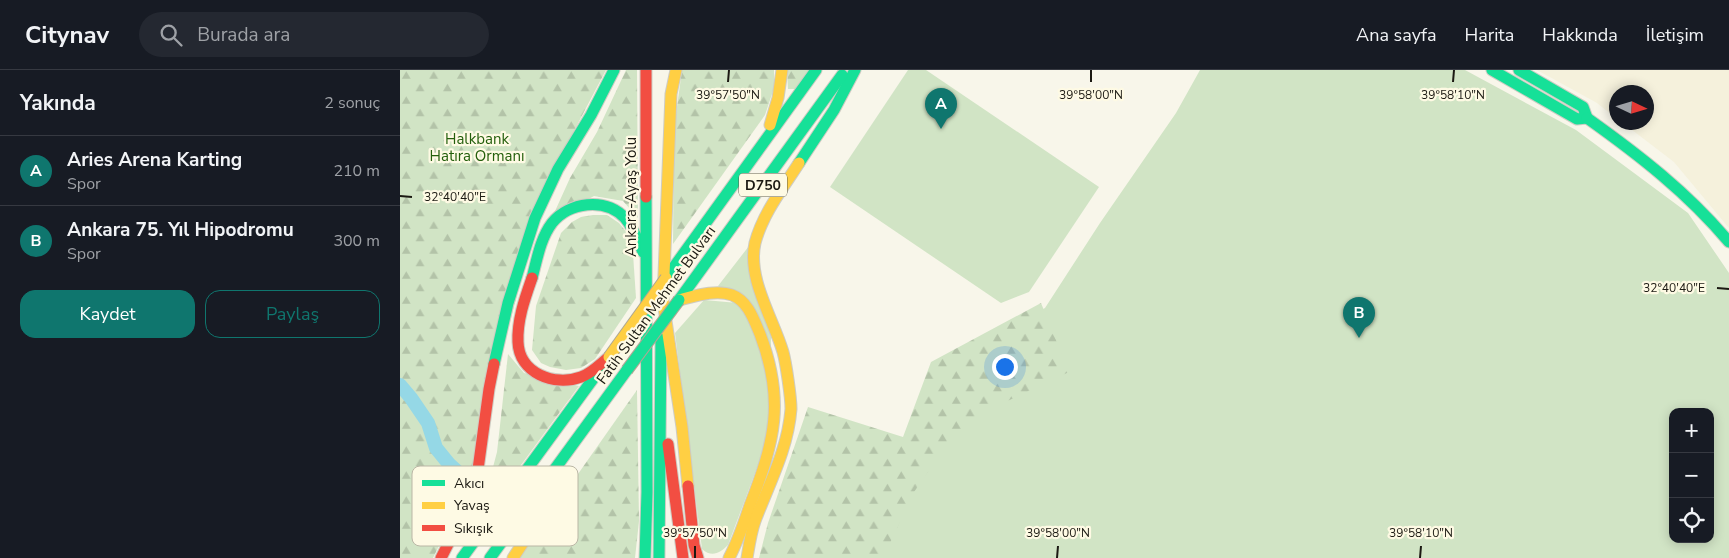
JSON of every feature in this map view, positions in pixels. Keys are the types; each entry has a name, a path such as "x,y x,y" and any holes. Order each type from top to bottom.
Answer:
{"main road":[{"path":"478,466 489,390 502,326 535,218 558,169 591,115 614,70"},
{"name":"Ankara-Ayaş Yolu","path":"646,70 647,492"},
{"path":"665,70 663,301 682,427 694,545 698,558"},
{"path":"658,558 660,382 671,94 676,70"},
{"path":"763,143 775,111 782,70"},
{"name":"Fatih Sultan Mehmet Bulvarı","path":"529,466 816,70"},
{"name":"Fatih Sultan Mehmet Bulvarı","path":"557,466 680,300 846,70"},
{"path":"747,558 754,523 782,454 789,426 791,406 783,353 754,274 755,244 773,203 834,110 855,70"},
{"path":"1492,70 1578,119 1588,118"},
{"path":"1519,70 1583,107 1588,118 1633,150 1696,204 1729,242"},
{"path":"609,357 581,376 562,380 535,374 524,363 518,350 518,330 543,241 548,229 556,218 565,211 588,204 612,209 623,217 632,229 645,258"},
{"path":"680,300 715,292 725,293 746,302 756,322 772,370 775,386 775,405 774,428 770,447 735,547 729,558"},
{"path":"660,382 683,558"},
{"path":"563,466 574,442"},
{"path":"639,558 647,492"},
{"path":"645,558 647,492"},
{"path":"441,558 447,546"},
{"name":"Fatih Sultan Mehmet Bulvarı","path":"462,558 471,546"},
{"name":"Fatih Sultan Mehmet Bulvarı","path":"490,558 499,546"},
{"path":"513,558 521,546"}],"shaded area":[{"path":"1537,70 1729,70 1729,228 1674,162 1632,130 1654,130 1654,85 1609,85 1609,112 1597,103"}],"green space":[{"name":"Halkbank Hatıra Ormanı","path":"400,70 606,70 544,188 473,466 412,466 412,546 439,546 433,558 400,558"},
{"path":"626,70 637,70 638,218 623,201 594,196 551,220 570,178 597,132"},
{"path":"682,70 774,70 774,88 765,115 673,244 674,129"},
{"path":"787,70 811,70 798,89 788,89"},
{"path":"908,70 926,70 1099,187 1029,292 1001,303 830,187"},
{"path":"1200,70 1465,70 1576,130 1688,213 1729,273 1729,558 868,558 933,367 1045,308 1100,223 1176,113"},
{"path":"607,215 619,223 632,239 636,298 595,359 581,368 566,370 550,367 541,363 532,350 536,306 561,233 572,222 581,217"},
{"path":"749,246 771,337 769,467 768,344 718,286"},
{"path":"704,300 738,303 750,319 770,386 767,441 728,545 713,554 702,549 675,333"},
{"path":"1041,303 1069,372 997,406 952,437 914,492 891,541 886,558 759,558 768,523 808,407 903,437 931,362"},
{"path":"508,354 524,373 579,386 520,466 493,466 497,452"},
{"path":"637,390 639,521 635,558 519,558 527,546 578,546 578,474"}],"waterway":[{"path":"400,385 428,423 436,448 451,466"}],"traffic: fast":[{"path":"494,364 508,303 535,218 558,169 591,115 614,70"},
{"path":"666,278 816,70"},
{"path":"799,163 834,110 855,70"},
{"path":"1492,70 1577,119 1587,118 1583,107 1519,70"},
{"path":"679,300 842,75"},
{"path":"1587,118 1680,191 1729,242"},
{"path":"645,558 647,492 646,197"},
{"path":"532,278 539,250 548,229 559,216 577,207 598,205 617,211 625,218 643,252"},
{"path":"627,370 679,300"},
{"path":"659,558 661,339"},
{"path":"529,466 601,368"},
{"path":"557,466 627,370"},
{"path":"462,558 471,546"},
{"path":"490,558 499,546"}],"traffic: slow":[{"path":"676,70 671,94 663,301 682,427 688,486"},
{"path":"770,125 778,98 782,70"},
{"path":"747,558 754,525 782,452 791,409 783,352 762,298 753,257 755,243 763,221 799,163"},
{"path":"609,357 666,278"},
{"path":"679,300 719,293 726,293 738,298 753,317 768,358 774,400 771,440 759,482 741,532 729,558"},
{"path":"513,558 521,546"}],"traffic: jam":[{"path":"646,70 646,197"},
{"path":"532,278 522,309 518,334 520,353 524,362 540,375 560,380 571,380 589,373 609,357"},
{"path":"478,466 494,364"},
{"path":"668,444 683,558"},
{"path":"688,486 694,545 698,558"},
{"path":"441,558 447,546"}],"place":[{"name":"Aries Arena Karting","path":"941,129"},
{"name":"Ankara 75. Yıl Hipodromu","path":"1359,338"}]}
